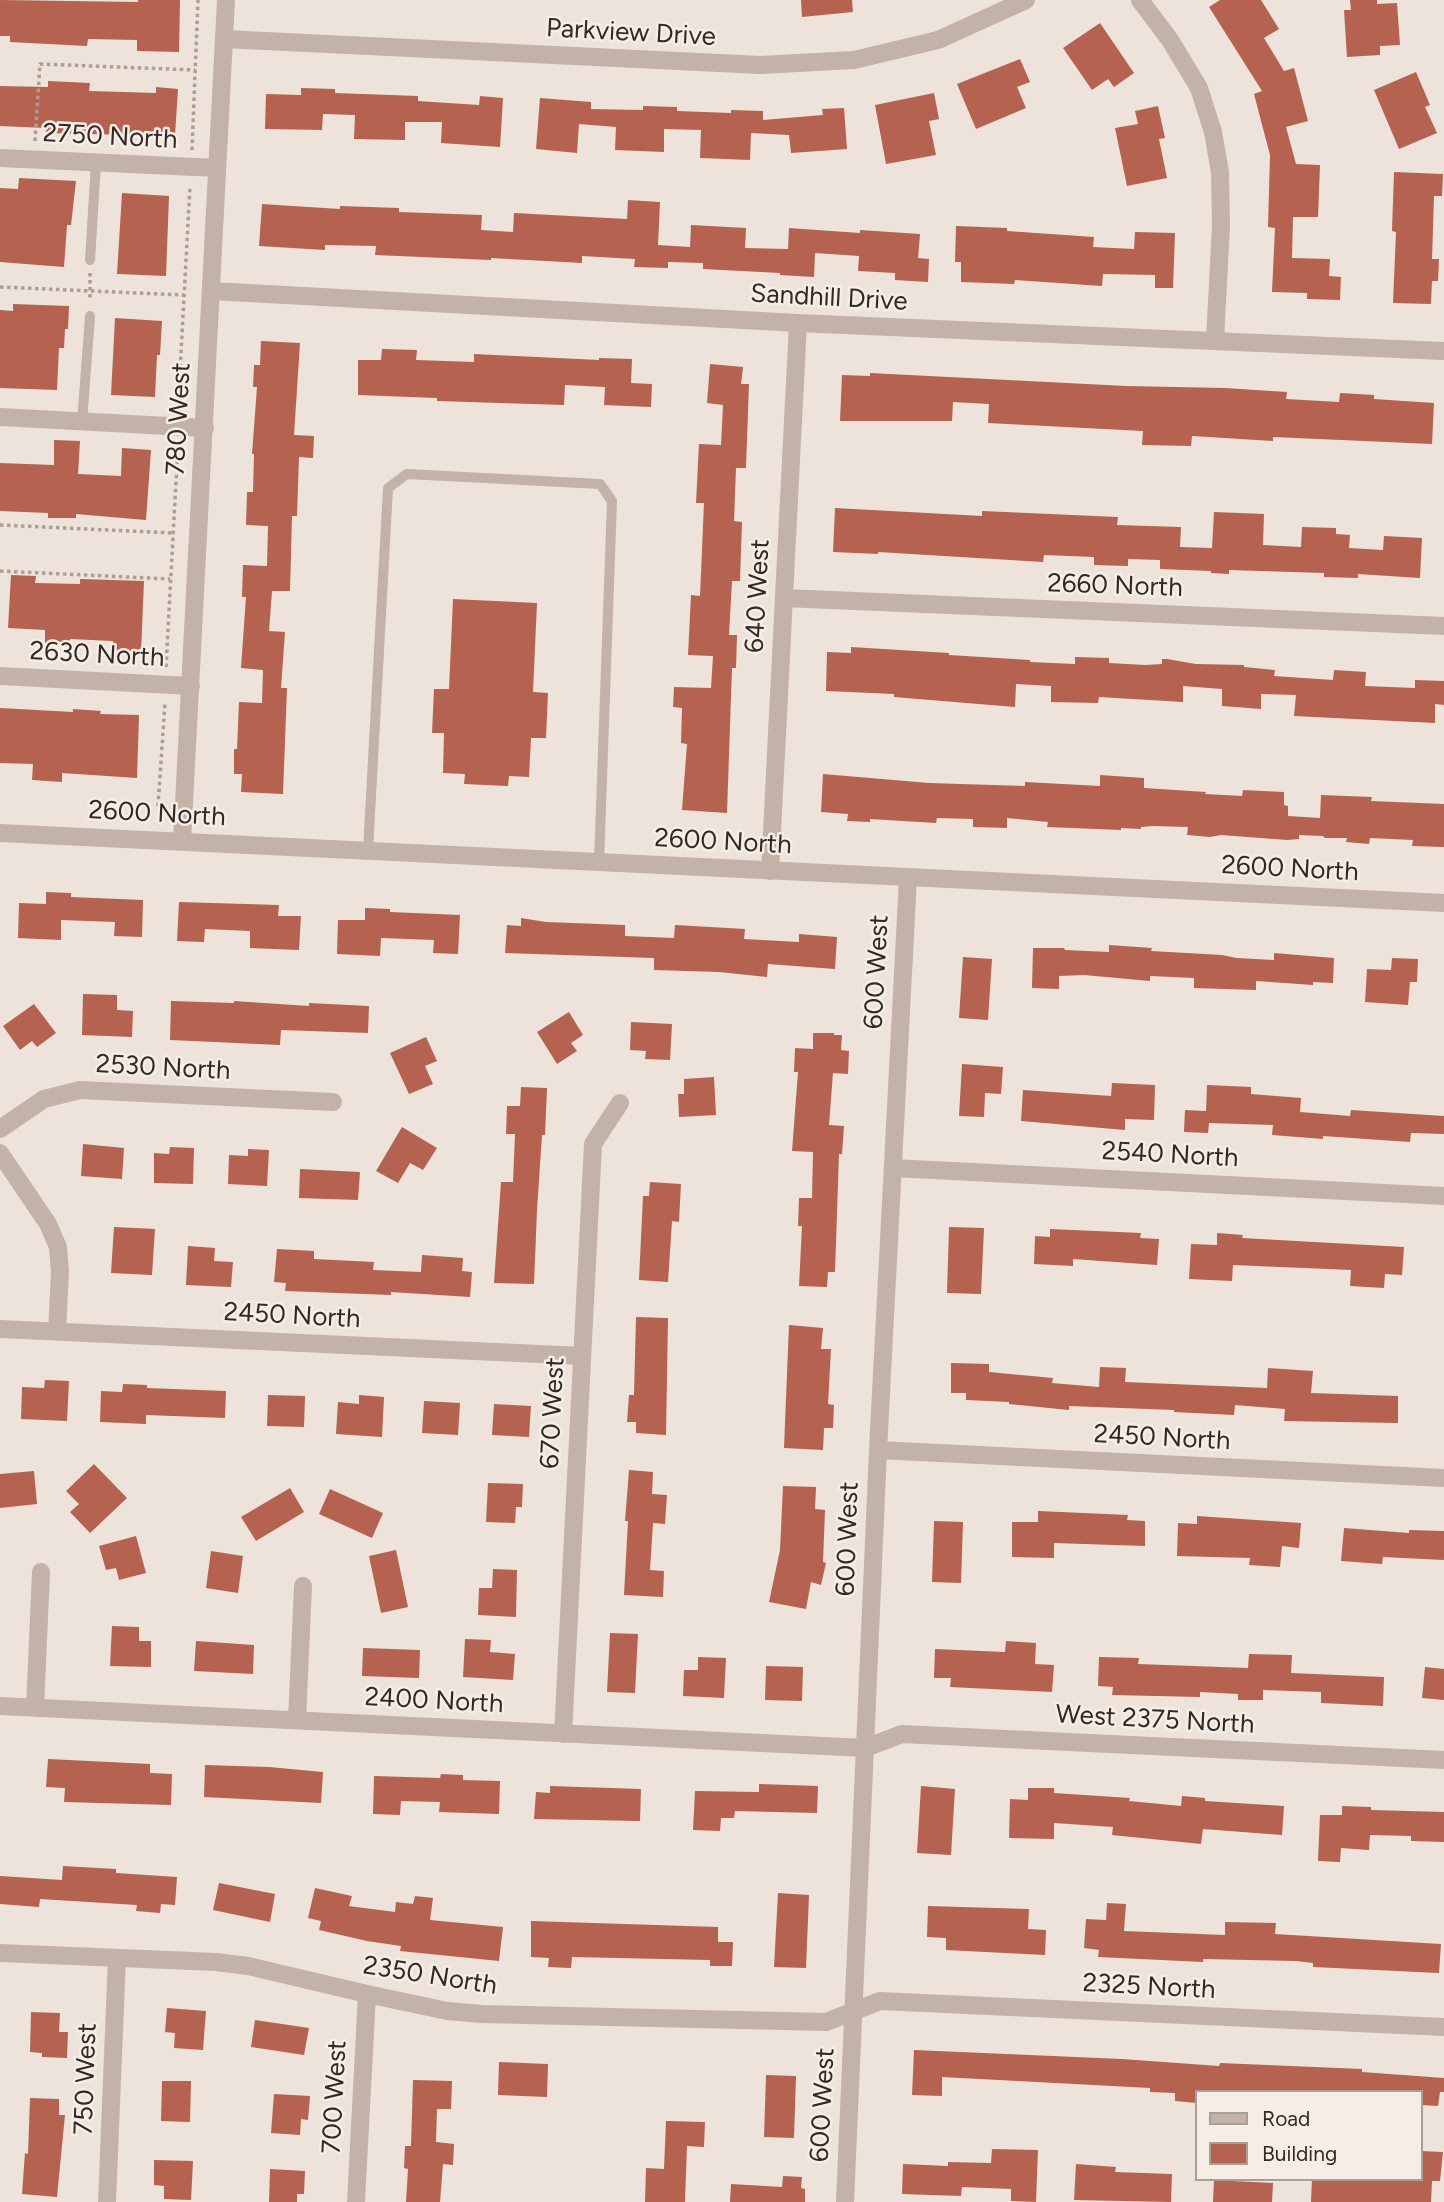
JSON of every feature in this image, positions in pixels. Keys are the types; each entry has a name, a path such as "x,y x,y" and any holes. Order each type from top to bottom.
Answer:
{"street":[{"name":"780 West","path":"182,841 226,0"},
{"name":"Parkview Drive","path":"224,38 760,65 854,60 937,40 1026,0"},
{"path":"1140,0 1170,40 1199,88 1213,132 1220,172 1221,226 1215,340"},
{"name":"2750 North","path":"0,158 217,168"},
{"name":"Sandhill Drive","path":"212,291 798,323 1444,351"},
{"name":"640 West","path":"770,871 798,323"},
{"path":"0,417 205,428"},
{"name":"2660 North","path":"784,598 1444,626"},
{"name":"2630 North","path":"0,676 191,686"},
{"name":"2600 North","path":"0,833 1444,903"},
{"name":"600 West","path":"845,2202 878,1450 908,878"},
{"name":"2530 North","path":"0,1129 44,1099 80,1090 333,1102"},
{"name":"670 West","path":"563,1734 593,1144 620,1103"},
{"path":"0,1153 48,1224 58,1247 60,1272 57,1332"},
{"name":"2540 North","path":"893,1168 1444,1196"},
{"name":"2450 North","path":"0,1329 582,1356"},
{"name":"2450 North","path":"878,1450 1444,1478"},
{"path":"35,1708 41,1572"},
{"path":"297,1720 303,1586"},
{"name":"2400 North","path":"0,1706 865,1748"},
{"name":"West 2375 North","path":"865,1748 902,1734 1444,1760"},
{"name":"2350 North","path":"0,1953 216,1962 248,1966 447,2011 482,2014 826,2022 853,2011"},
{"name":"750 West","path":"107,2202 117,1958"},
{"name":"700 West","path":"356,2202 367,1994"},
{"name":"2325 North","path":"853,2011 880,2001 1444,2027"}],"lane":[{"path":"90,260 96,163"},
{"path":"82,422 90,316"},
{"path":"368,850 388,488 407,474 600,484 612,501 600,862"}],"path":[{"path":"192,145 198,0"},
{"path":"35,142 40,64 195,71"},
{"path":"178,403 190,190"},
{"path":"90,260 90,316"},
{"path":"0,287 184,295"},
{"path":"166,664 178,450"},
{"path":"0,525 173,533"},
{"path":"0,571 170,579"},
{"path":"158,806 164,707"}],"building":[{"path":"0,0 180,0 179,52 137,51 137,40 88,39 87,46 10,42 10,36 0,36"},
{"path":"801,0 852,0 853,12 802,17"},
{"path":"1220,0 1261,0 1279,29 1264,38 1284,71 1294,68 1308,121 1286,127 1296,164 1320,165 1318,217 1293,217 1292,258 1330,259 1329,276 1341,277 1340,300 1307,299 1307,293 1272,292 1275,228 1268,227 1270,155 1254,94 1262,91 1209,7"},
{"path":"1350,0 1377,0 1377,4 1397,3 1400,45 1380,46 1380,55 1347,57 1344,10 1351,10"},
{"path":"1100,23 1134,73 1114,87 1108,79 1092,90 1063,48"},
{"path":"1020,59 1030,82 1017,87 1026,108 976,129 957,84"},
{"path":"1416,72 1430,105 1425,107 1437,133 1399,149 1374,90"},
{"path":"48,81 90,83 89,91 156,93 156,87 178,89 175,135 132,132 132,135 46,133 46,128 0,126 0,86 48,87"},
{"path":"301,88 335,89 335,93 418,96 418,101 479,105 480,96 503,98 500,147 441,143 442,122 405,122 405,140 354,139 355,115 323,114 322,130 265,129 266,94 301,95"},
{"path":"934,93 939,119 929,121 936,155 886,164 875,105"},
{"path":"540,98 591,102 591,109 643,110 643,106 677,107 677,111 763,111 763,120 823,115 822,109 844,108 847,149 791,153 789,135 751,133 750,160 700,158 701,130 664,129 664,152 615,150 616,127 579,124 577,153 536,149"},
{"path":"1158,106 1165,138 1159,139 1167,178 1127,186 1115,128 1138,124 1135,111"},
{"path":"1394,172 1443,174 1442,196 1434,196 1432,259 1439,259 1438,281 1432,281 1431,304 1393,303 1396,232 1392,231"},
{"path":"19,178 76,181 71,225 67,225 64,267 0,262 0,188 18,189"},
{"path":"122,193 169,196 166,276 117,274"},
{"path":"628,200 660,202 658,245 690,247 691,225 746,228 745,248 788,249 789,228 920,234 918,258 929,259 928,282 895,280 895,273 858,271 859,256 815,253 814,277 703,269 703,263 668,262 668,268 634,267 635,259 582,256 582,263 375,255 376,246 325,245 325,250 259,246 262,204 340,209 340,206 399,208 399,212 482,215 481,230 513,232 514,213 627,219"},
{"path":"956,226 1094,237 1093,247 1134,249 1135,232 1175,233 1173,288 1155,288 1155,275 1103,274 1102,286 1015,280 1014,284 961,282 961,262 955,262"},
{"path":"13,304 69,306 64,348 59,348 57,390 0,388 0,310 13,311"},
{"path":"115,318 162,321 155,397 111,395"},
{"path":"261,341 300,343 294,435 314,436 313,458 299,457 297,516 292,516 290,591 272,591 269,631 285,632 281,688 287,688 283,794 241,792 242,774 234,774 239,702 262,703 263,670 241,668 246,597 242,597 243,565 267,566 268,526 246,525 247,492 253,492 252,454 257,387 253,387 254,365 260,365"},
{"path":"382,349 417,350 416,360 474,362 474,354 632,359 631,383 652,384 651,407 604,405 605,387 565,385 564,405 437,401 437,398 358,395 358,360 381,360"},
{"path":"710,364 743,367 741,384 749,384 746,468 736,468 734,521 742,522 740,581 732,581 729,635 737,635 736,668 732,668 727,813 682,810 687,744 681,743 682,708 673,707 674,687 711,688 713,656 688,655 691,595 700,596 704,503 696,503 699,444 721,445 723,405 707,403"},
{"path":"870,373 1126,386 1225,388 1287,392 1286,399 1339,402 1340,393 1374,395 1374,399 1434,403 1432,444 1273,437 1273,441 1192,436 1191,446 1142,445 1143,431 988,423 989,404 953,402 952,421 840,421 842,375 870,376"},
{"path":"54,440 80,441 78,474 121,476 122,448 151,450 146,520 76,514 76,518 48,518 48,513 0,511 0,463 54,465"},
{"path":"835,508 982,516 982,511 1118,517 1117,525 1181,527 1180,547 1212,548 1214,512 1264,514 1263,545 1301,547 1302,527 1336,528 1336,534 1350,535 1349,548 1383,550 1384,536 1422,538 1420,578 1358,574 1358,578 1324,577 1324,573 1229,570 1229,574 1211,573 1160,569 1160,560 1128,559 1128,566 1094,565 1094,557 1044,555 1043,562 878,552 833,552"},
{"path":"11,575 36,576 35,583 80,584 80,579 144,581 141,652 113,650 113,641 70,639 69,647 45,646 45,630 8,628"},
{"path":"453,599 537,603 533,692 548,693 546,738 531,738 529,777 509,776 508,786 464,784 465,774 443,773 444,733 432,733 434,689 449,689"},
{"path":"851,647 1075,664 1075,657 1109,658 1109,663 1145,665 1162,664 1162,659 1167,659 1196,664 1244,665 1275,670 1274,676 1333,680 1334,670 1366,672 1365,686 1415,688 1415,680 1444,681 1444,705 1435,704 1435,723 1294,716 1296,695 1261,694 1261,709 1222,706 1222,689 1183,686 1183,702 1099,697 1098,703 1051,702 1051,686 1016,684 1015,707 894,697 894,694 826,691 827,652 851,653"},
{"path":"0,708 73,712 73,709 101,711 100,714 139,715 137,778 62,773 62,782 32,780 33,764 0,763"},
{"path":"823,774 929,783 1025,786 1025,782 1100,786 1100,775 1144,778 1144,788 1242,796 1243,790 1284,792 1284,805 1288,806 1288,816 1320,818 1321,795 1372,797 1371,801 1444,804 1444,847 1412,846 1413,840 1370,838 1369,844 1346,842 1347,838 1323,836 1299,835 1299,839 1287,840 1221,835 1210,837 1187,835 1188,827 1153,826 1121,830 1047,827 1048,822 1007,818 1007,828 973,827 973,819 937,818 936,823 870,819 870,822 847,821 848,814 821,812"},
{"path":"46,892 71,893 71,897 143,900 142,937 114,936 115,922 61,920 61,940 18,938 19,903 46,904"},
{"path":"179,902 279,905 278,916 301,916 299,950 250,948 250,931 205,929 204,942 177,941"},
{"path":"365,908 390,909 390,912 460,915 458,954 433,953 434,940 381,938 380,956 337,954 338,920 365,920"},
{"path":"521,918 546,922 625,925 625,936 674,938 675,925 745,929 744,939 799,942 799,934 837,937 835,969 768,964 767,977 654,970 654,958 505,953 507,925 521,926"},
{"path":"1109,945 1237,958 1274,960 1274,953 1334,958 1333,983 1313,982 1313,985 1256,981 1256,990 1194,988 1194,978 1150,976 1150,981 1084,975 1059,976 1059,989 1032,988 1033,948 1109,952"},
{"path":"963,957 992,959 988,1020 959,1018"},
{"path":"1392,958 1418,959 1417,982 1410,982 1408,1005 1365,1002 1367,969 1391,970"},
{"path":"83,994 117,995 117,1010 133,1011 132,1037 82,1035"},
{"path":"171,1001 369,1006 368,1033 281,1030 280,1045 170,1040"},
{"path":"34,1004 56,1033 37,1047 32,1041 20,1050 3,1026"},
{"path":"569,1012 583,1035 571,1043 577,1051 557,1064 537,1032"},
{"path":"631,1022 672,1024 670,1060 645,1059 646,1051 630,1050"},
{"path":"813,1033 842,1035 841,1050 849,1051 848,1074 833,1073 829,1125 844,1126 842,1154 839,1154 835,1272 828,1272 827,1287 799,1286 802,1226 798,1226 799,1198 812,1198 813,1152 792,1151 798,1072 794,1072 795,1048 813,1049"},
{"path":"426,1037 437,1061 425,1066 433,1084 409,1094 390,1053"},
{"path":"962,1064 1003,1067 1001,1094 985,1093 984,1117 959,1116"},
{"path":"714,1077 716,1115 679,1117 678,1094 684,1094 684,1079"},
{"path":"1112,1083 1155,1085 1154,1120 1125,1119 1125,1130 1021,1121 1023,1090 1111,1096"},
{"path":"1207,1085 1251,1087 1251,1094 1301,1098 1300,1112 1350,1116 1351,1110 1444,1116 1444,1134 1411,1133 1410,1142 1323,1136 1323,1139 1272,1135 1273,1125 1209,1123 1208,1133 1184,1132 1185,1110 1206,1111"},
{"path":"521,1087 547,1088 534,1284 494,1283 501,1182 513,1182 515,1134 506,1134 507,1106 520,1106"},
{"path":"402,1127 437,1148 423,1170 410,1163 398,1183 376,1171"},
{"path":"83,1144 124,1148 122,1179 81,1176"},
{"path":"170,1147 194,1148 193,1184 154,1183 154,1153 169,1154"},
{"path":"248,1149 269,1150 267,1186 228,1184 229,1155 248,1156"},
{"path":"300,1169 360,1172 358,1200 299,1198"},
{"path":"650,1182 681,1184 679,1222 672,1221 668,1282 639,1280 643,1196 649,1196"},
{"path":"114,1227 155,1229 152,1275 111,1273"},
{"path":"949,1227 984,1228 981,1294 947,1293"},
{"path":"1050,1229 1141,1233 1140,1238 1159,1239 1157,1265 1073,1259 1073,1266 1034,1264 1035,1236 1050,1237"},
{"path":"1217,1233 1243,1235 1242,1238 1404,1247 1402,1275 1385,1274 1384,1288 1350,1286 1351,1270 1233,1265 1232,1281 1189,1279 1191,1244 1217,1245"},
{"path":"188,1246 215,1248 214,1261 233,1262 231,1287 186,1285"},
{"path":"277,1249 314,1251 314,1259 374,1262 373,1270 421,1272 422,1255 463,1258 462,1271 472,1272 470,1297 391,1292 391,1295 285,1291 286,1283 274,1282"},
{"path":"636,1317 668,1318 666,1435 636,1433 636,1422 627,1422 629,1395 634,1395"},
{"path":"789,1325 823,1328 821,1349 831,1349 828,1404 834,1405 833,1428 824,1428 823,1450 784,1448"},
{"path":"951,1363 989,1364 989,1372 1053,1378 1052,1383 1099,1387 1100,1367 1126,1368 1125,1382 1267,1388 1268,1368 1313,1371 1311,1393 1398,1396 1398,1423 1284,1421 1285,1409 1235,1405 1234,1415 1069,1406 1069,1410 1009,1402 966,1400 966,1393 951,1393"},
{"path":"45,1380 69,1381 67,1421 21,1419 22,1387 44,1388"},
{"path":"123,1384 147,1385 147,1388 226,1391 225,1418 146,1415 146,1424 100,1422 101,1391 122,1392"},
{"path":"268,1395 305,1396 304,1427 267,1426"},
{"path":"359,1395 384,1397 382,1437 336,1434 338,1402 359,1404"},
{"path":"424,1401 460,1403 458,1435 422,1433"},
{"path":"494,1404 531,1406 529,1437 492,1435"},
{"path":"94,1464 127,1498 90,1533 70,1512 79,1504 66,1491"},
{"path":"629,1470 653,1472 652,1494 667,1495 665,1524 653,1523 650,1570 664,1571 663,1597 624,1595"},
{"path":"34,1471 37,1504 0,1508 0,1474"},
{"path":"488,1483 523,1484 522,1507 516,1507 515,1523 486,1522"},
{"path":"783,1486 816,1487 815,1509 825,1510 823,1562 826,1563 821,1585 811,1582 806,1609 769,1602 780,1550"},
{"path":"290,1488 304,1512 256,1541 241,1517"},
{"path":"330,1489 383,1513 372,1538 319,1514"},
{"path":"1038,1511 1128,1515 1127,1520 1145,1521 1145,1546 1054,1543 1054,1558 1012,1557 1012,1522 1038,1522"},
{"path":"1197,1516 1301,1523 1299,1548 1282,1546 1280,1567 1249,1565 1250,1558 1177,1556 1178,1523 1197,1524"},
{"path":"934,1521 963,1522 961,1583 932,1582"},
{"path":"1344,1528 1409,1533 1409,1530 1444,1531 1444,1560 1383,1557 1382,1564 1341,1561"},
{"path":"136,1536 146,1573 119,1580 116,1568 106,1570 99,1546"},
{"path":"396,1550 408,1607 381,1613 369,1556"},
{"path":"211,1551 243,1556 238,1593 206,1588"},
{"path":"493,1569 517,1570 516,1617 478,1615 479,1588 492,1588"},
{"path":"112,1626 139,1627 139,1641 151,1641 151,1667 110,1666"},
{"path":"610,1633 638,1634 635,1693 607,1692"},
{"path":"465,1639 491,1640 490,1652 515,1654 513,1680 463,1677"},
{"path":"196,1641 254,1645 253,1674 194,1671"},
{"path":"1006,1641 1036,1643 1035,1664 1054,1665 1052,1692 950,1687 951,1678 934,1678 935,1649 1005,1652"},
{"path":"363,1648 420,1650 419,1678 362,1676"},
{"path":"1249,1654 1292,1655 1291,1673 1384,1677 1383,1706 1321,1703 1321,1692 1263,1690 1263,1700 1238,1700 1238,1694 1200,1692 1200,1697 1112,1695 1113,1687 1098,1686 1099,1657 1139,1658 1138,1664 1248,1668"},
{"path":"698,1657 726,1658 724,1698 683,1696 684,1670 698,1670"},
{"path":"766,1666 803,1667 802,1701 765,1700"},
{"path":"1425,1667 1444,1669 1444,1700 1422,1698"},
{"path":"48,1759 150,1764 150,1773 172,1774 171,1805 64,1802 65,1788 46,1787"},
{"path":"205,1765 323,1772 321,1803 204,1797"},
{"path":"441,1774 463,1775 463,1780 500,1781 499,1814 439,1812 440,1802 401,1801 400,1815 373,1814 374,1776 440,1778"},
{"path":"759,1784 818,1786 817,1813 735,1811 734,1818 721,1818 720,1831 693,1830 695,1791 759,1792"},
{"path":"550,1786 641,1789 640,1821 534,1819 536,1792 550,1793"},
{"path":"921,1786 955,1789 951,1855 917,1853"},
{"path":"1028,1788 1054,1788 1054,1793 1130,1798 1129,1801 1181,1806 1182,1796 1205,1798 1205,1801 1284,1806 1282,1835 1203,1829 1201,1844 1112,1835 1113,1827 1054,1823 1054,1839 1009,1838 1010,1799 1028,1800"},
{"path":"1342,1806 1371,1807 1371,1810 1444,1812 1444,1842 1411,1841 1411,1836 1370,1835 1369,1850 1341,1848 1340,1862 1318,1861 1320,1815 1342,1815"},
{"path":"63,1866 116,1869 116,1873 177,1877 175,1905 161,1904 160,1913 136,1911 137,1905 40,1899 39,1907 0,1904 0,1876 62,1880"},
{"path":"219,1883 275,1894 270,1922 213,1910"},
{"path":"315,1888 352,1896 349,1906 395,1912 396,1902 413,1904 415,1896 433,1898 430,1920 503,1927 499,1961 400,1951 401,1946 319,1930 321,1921 308,1918"},
{"path":"778,1893 809,1895 806,1968 774,1967"},
{"path":"1107,1903 1126,1904 1124,1931 1225,1935 1225,1922 1276,1923 1275,1934 1441,1944 1439,1973 1313,1967 1313,1963 1296,1961 1203,1959 1203,1962 1098,1957 1099,1950 1084,1948 1086,1919 1106,1920"},
{"path":"928,1906 1029,1909 1028,1929 1046,1930 1045,1955 946,1950 946,1938 927,1937"},
{"path":"531,1921 718,1927 718,1942 733,1942 732,1966 710,1966 710,1960 572,1957 571,1968 548,1967 549,1958 531,1957"},
{"path":"167,2008 206,2011 203,2050 174,2048 175,2033 165,2032"},
{"path":"31,2012 60,2013 59,2032 68,2032 67,2058 42,2057 42,2053 30,2052"},
{"path":"255,2020 309,2028 304,2055 251,2047"},
{"path":"914,2050 1219,2066 1220,2063 1362,2069 1362,2072 1444,2078 1444,2092 1440,2092 1438,2106 1423,2105 1423,2090 1196,2090 1196,2103 1175,2101 1175,2093 1150,2092 1150,2088 942,2077 942,2096 912,2095"},
{"path":"499,2062 548,2064 547,2097 498,2095"},
{"path":"766,2075 796,2076 794,2138 764,2137"},
{"path":"413,2080 452,2081 451,2109 437,2109 436,2142 454,2144 453,2165 443,2164 440,2202 406,2202 408,2169 404,2168 405,2146 411,2146"},
{"path":"162,2081 191,2081 190,2122 161,2121"},
{"path":"274,2094 310,2096 308,2120 301,2119 300,2135 271,2133"},
{"path":"30,2098 59,2099 59,2115 65,2115 57,2197 22,2194 25,2153 28,2154"},
{"path":"666,2121 705,2122 704,2147 687,2146 685,2202 645,2202 646,2168 664,2169"},
{"path":"992,2149 1038,2150 1036,2202 1011,2201 1011,2189 962,2187 961,2196 902,2194 903,2164 948,2166 948,2162 991,2163"},
{"path":"1423,2151 1443,2152 1440,2181 1432,2181 1431,2202 1311,2202 1312,2181 1423,2181"},
{"path":"154,2160 193,2161 191,2200 164,2199 164,2186 154,2185"},
{"path":"1076,2164 1116,2167 1115,2172 1172,2174 1171,2202 1074,2200"},
{"path":"270,2169 305,2171 304,2194 297,2194 297,2202 269,2202"},
{"path":"783,2176 802,2177 801,2188 805,2189 805,2202 730,2202 731,2184 782,2187"},
{"path":"1214,2181 1273,2183 1272,2202 1213,2202"}]}
